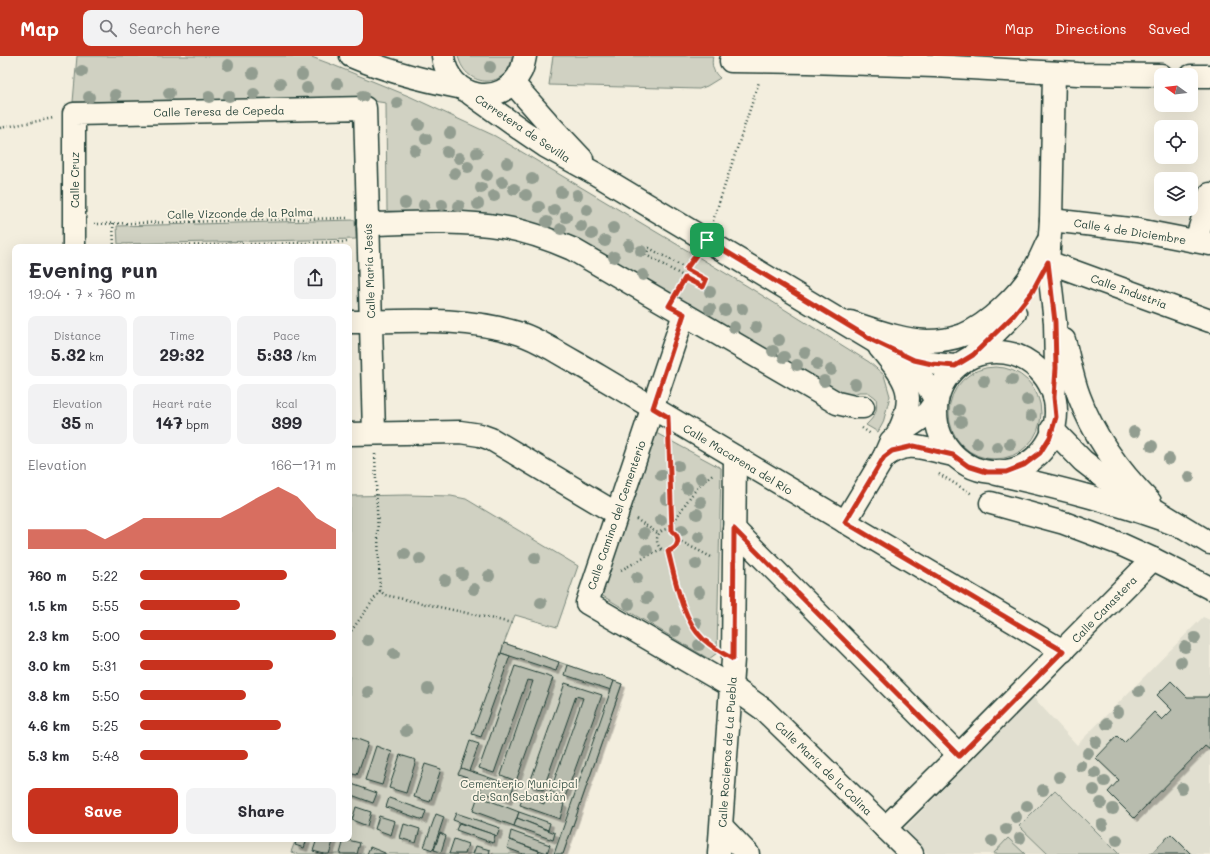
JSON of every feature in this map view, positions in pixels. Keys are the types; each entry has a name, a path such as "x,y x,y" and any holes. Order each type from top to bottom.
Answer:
{"street":[{"name":"Carretera de Sevilla","path":"351,56 421,80 465,90 545,146 596,174 874,341 909,366 927,385 936,401"},
{"path":"443,56 444,64 449,77 465,90 483,95 494,94 504,90 513,83 521,71 525,56"},
{"path":"731,61 765,62 808,59 935,61 1054,73 1078,65 1154,74"},
{"path":"987,472 1006,472 1024,465 1040,453 1050,437 1056,417 1054,397 1056,368 1053,299 1048,262 1054,73"},
{"path":"1198,76 1210,76"},
{"name":"Carretera de Sevilla","path":"513,83 596,174"},
{"name":"Calle Teresa de Cepeda","path":"74,114 365,108"},
{"name":"Calle María Jesús","path":"365,108 374,433"},
{"name":"Calle Cruz","path":"74,114 74,244"},
{"path":"1203,243 1210,194"},
{"path":"368,228 464,223 503,227 546,238 572,249 837,403 854,407 863,407"},
{"path":"835,318 902,337 927,341 944,340 963,335 988,320 1012,298 1033,271 1050,229"},
{"name":"Calle 4 de Diciembre","path":"1050,229 1144,231 1203,243"},
{"path":"845,522 884,457 890,441 925,416 936,401 942,383 1017,310 1032,292 1048,262"},
{"name":"Calle Industria","path":"1048,262 1210,321"},
{"path":"1053,299 1079,396 1090,423 1105,449 1131,483 1172,521"},
{"name":"Calle Camino del Cementerio","path":"677,310 661,413 618,511 587,603 732,687"},
{"name":"Calle Macarena del Río","path":"352,322 451,322 479,324 523,334 542,343 1063,651"},
{"name":"Carretera de Sevilla","path":"874,341 914,360 932,364 964,361"},
{"path":"874,341 893,364 907,387 909,397 907,409 904,422 897,435"},
{"path":"964,361 993,351 1013,354 1032,363 1046,378 1054,397"},
{"path":"936,401 936,420 941,439 953,455 968,466 987,472 1086,495 1140,510 1172,521"},
{"path":"1052,429 1083,461 1114,485 1210,543"},
{"path":"352,434 460,432 480,435 491,439 618,511"},
{"path":"884,457 892,451 914,446 953,455"},
{"name":"Calle Rocieros de La Puebla","path":"719,854 732,687 735,457"},
{"path":"991,502 1071,526 1120,544 1210,588"},
{"path":"734,529 959,756"},
{"name":"Calle Canastera","path":"885,828 959,756 1153,559"},
{"name":"Calle María de la Colina","path":"732,687 769,715 912,854"},
{"path":"722,827 748,854"}],"path":[{"path":"686,269 707,240 765,62"},
{"path":"0,128 74,114"},
{"path":"113,223 114,244"},
{"name":"Calle Vizconde de la Palma","path":"74,224 113,223 368,228"},
{"path":"154,244 368,228"},
{"path":"649,248 706,280 703,287 685,278 646,254 649,248"},
{"path":"677,310 685,278"},
{"path":"661,413 672,531"},
{"path":"352,630 380,591 374,433"},
{"path":"672,526 691,495 705,480 735,457"},
{"path":"938,474 972,494 991,502"},
{"path":"618,511 659,534"},
{"path":"678,540 674,549 668,551 661,549 657,544 657,537 659,534 665,530 672,531 675,533 678,540 734,570"},
{"path":"620,571 661,549"},
{"path":"668,551 680,596 690,622 702,638 717,650 733,659"},
{"path":"380,591 385,595 512,623"}],"shaded area":[{"path":"1203,617 1210,620 1210,854 928,854 904,829 1033,697 1077,745"}],"green space":[{"path":"77,56 309,56 411,97 495,136 747,286 869,362 884,375 890,396 883,423 878,432 866,425 874,416 877,407 876,398 868,392 859,392 851,395 840,394 484,215 387,211 386,103 366,100 73,102"},
{"path":"458,56 512,56 509,67 503,75 496,79 487,81 478,80 469,75 462,67"},
{"path":"553,56 713,56 713,68 720,78 699,89 549,85"},
{"path":"355,220 356,239 118,244 117,226"},
{"path":"995,367 1013,370 1028,380 1038,395 1041,413 1038,431 1028,446 1013,456 995,459 977,456 962,446 952,431 949,413 952,395 962,380 977,370"},
{"path":"656,433 721,468 717,653 709,659 601,595"},
{"name":"Cementerio Municipal de San Sebastián","path":"352,496 451,496 466,499 578,566 557,627 515,615 504,643 622,684 563,854 297,854 291,852 295,842 352,842"},
{"path":"1055,790 1119,854 1048,854 1019,826"},
{"path":"1008,838 1025,854 993,854"}],"building":[{"path":"504,643 559,662 556,671 501,653"},
{"path":"501,653 510,656 481,737 472,734"},
{"path":"568,665 614,681 611,690 565,675"},
{"path":"515,666 553,678 516,781 501,775 533,681 527,680 494,773 479,768"},
{"path":"614,681 622,684 563,854 554,854"},
{"path":"1171,681 1187,697 1207,697 1210,693 1210,750 1205,746 1134,818 1108,792 1119,780 1096,758 1117,736 1124,743 1154,712 1162,720 1172,710 1157,695"},
{"path":"565,683 602,695 565,797 550,792 583,698 576,696 543,790 529,785"},
{"path":"352,737 368,743 357,775 352,774"},
{"path":"470,741 479,744 469,771 461,768"},
{"path":"376,746 392,752 382,785 365,780"},
{"path":"400,755 416,760 406,793 389,788"},
{"path":"425,764 441,769 430,802 414,797"},
{"path":"461,768 514,786 508,801 480,791 482,785 466,780 467,777 458,774"},
{"path":"352,784 377,793 373,803 352,795"},
{"path":"525,791 541,796 539,802 544,804 546,798 564,804 560,819 520,805"},
{"path":"478,796 519,812 514,826 473,811"},
{"path":"389,798 426,811 423,820 386,807"},
{"path":"356,807 371,812 367,826 352,820"},
{"path":"519,812 550,823 548,830 517,818"},
{"path":"456,813 500,828 497,836 453,820"},
{"path":"436,814 444,817 433,850 424,847"},
{"path":"379,816 395,821 391,835 375,829"},
{"path":"517,818 555,833 553,840 514,826"},
{"path":"459,823 495,835 493,843 456,830"},
{"path":"404,824 420,829 416,843 400,838"},
{"path":"511,831 550,845 547,853 509,840"},
{"path":"440,833 446,836 441,852 434,850"},
{"path":"1171,834 1191,854 1150,854"},
{"path":"454,839 468,844 465,854 449,854"},
{"path":"510,840 539,851 538,854 523,854 507,848"},
{"path":"352,841 360,843 357,854 340,854 343,842"},
{"path":"296,842 306,842 304,848 295,845"},
{"path":"316,842 333,842 329,854 313,851"},
{"path":"476,846 490,850 489,854 473,854"},
{"path":"370,847 385,853 385,854 367,854"}],"route":[{"path":"707,240 874,341 914,360 932,364 955,366 973,355 1013,316 1032,292 1048,262 1055,322 1056,368 1054,397 1056,417 1050,437 1040,453 1024,465 1006,472 987,472 968,466 953,455 928,449 914,446 904,447 892,451 884,457 845,522 1063,651 959,756 734,529 733,659 717,650 702,638 690,622 680,596 668,551 674,549 678,543 678,540 675,533 672,531 668,417 653,408 684,314 669,306 685,278 703,287 706,280 686,269 707,240"}]}
